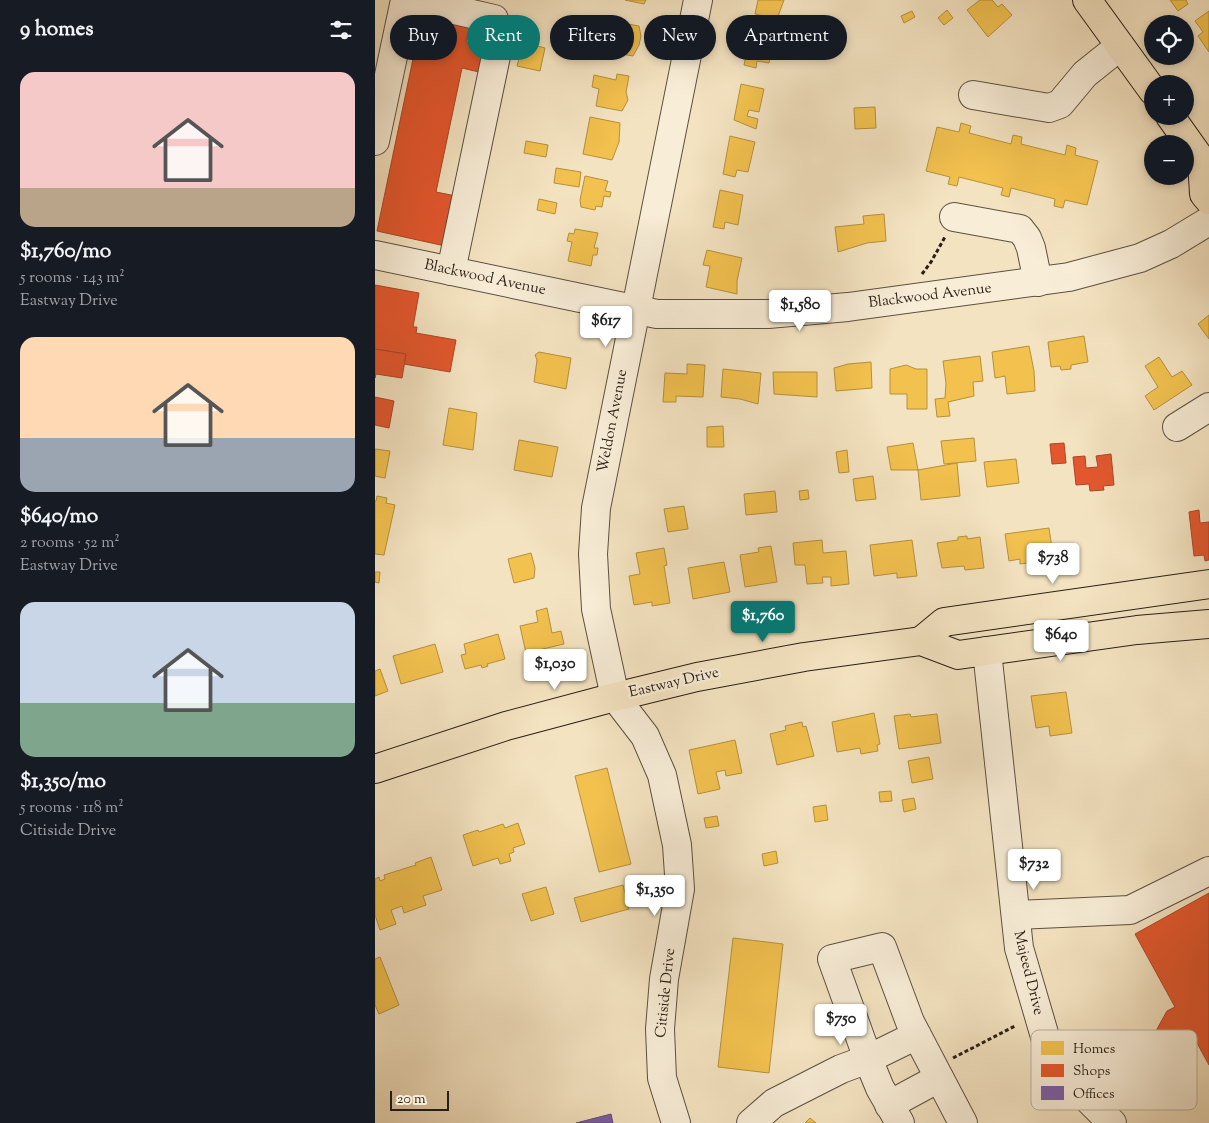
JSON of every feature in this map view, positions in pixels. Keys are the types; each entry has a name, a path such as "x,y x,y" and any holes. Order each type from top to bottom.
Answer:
{"main road":[{"path":"1087,0 1144,79"},
{"path":"1177,125 1206,163 1205,194 1209,200"},
{"path":"921,641 943,622 1209,584"},
{"name":"Eastway Drive","path":"375,769 464,739 615,697 697,677 785,661 921,641 958,655 1137,630 1209,624"}],"street":[{"path":"375,141 405,0"},
{"path":"411,0 494,19 500,37 451,271"},
{"name":"Weldon Avenue","path":"615,697 596,609 593,554 596,508 698,0"},
{"path":"973,95 1049,108 1060,104 1085,74 1120,46"},
{"name":"Blackwood Avenue","path":"375,255 657,314 767,314 848,306 1069,278 1140,258 1171,244 1209,221"},
{"path":"950,227 1020,229 1027,238 1031,248 1037,282"},
{"path":"1177,427 1209,407"},
{"name":"Majeed Drive","path":"987,651 1019,948 1043,1030"},
{"name":"Citiside Drive","path":"615,697 645,736 662,774 677,845 680,889 665,979 660,1029 662,1078 676,1123"},
{"path":"1016,915 1130,910 1209,871"},
{"path":"943,1070 895,1114 879,1088 832,959 883,947 910,1022 917,1035 943,1070 963,1123"},
{"path":"751,1123 774,1103 841,1069 868,1059 917,1035"},
{"name":"Majeed Drive","path":"1099,1110 1112,1123"}],"path":[{"path":"919,277 931,262 950,227"},
{"path":"943,1070 1015,1026"}],"building: Homes":[{"path":"625,0 646,0 644,4"},
{"path":"758,0 784,0 778,15 755,14"},
{"path":"980,0 992,0 998,7 1002,4 1012,15 988,37 967,10"},
{"path":"1170,0 1186,0 1188,4 1178,11"},
{"path":"947,10 953,18 944,25 938,18"},
{"path":"912,11 915,17 904,23 901,16"},
{"path":"1209,11 1209,52 1198,36 1203,32 1195,21"},
{"path":"634,25 639,26 641,36 634,54"},
{"path":"540,47 545,48 540,71 517,66 518,60 540,60"},
{"path":"745,60 770,60 769,63 757,61 756,68 744,65"},
{"path":"617,74 629,76 626,92 628,100 622,111 596,106 599,89 592,87 594,75 616,80"},
{"path":"741,84 764,89 759,112 749,110 747,116 758,119 756,129 734,120"},
{"path":"875,107 876,128 855,129 854,108"},
{"path":"590,117 620,123 619,142 612,160 583,154"},
{"path":"961,123 971,126 969,133 1011,144 1013,135 1022,137 1021,144 1065,155 1067,145 1076,148 1075,155 1098,161 1087,205 1065,200 1063,208 1054,206 1055,199 1011,188 1009,197 1001,195 1003,188 959,177 957,186 948,184 950,177 926,171 937,127 959,132"},
{"path":"730,136 755,142 748,172 737,170 735,177 723,174"},
{"path":"526,141 548,145 546,157 524,153"},
{"path":"556,168 581,172 579,187 554,183"},
{"path":"585,176 608,181 605,191 611,192 610,197 604,196 602,207 596,206 595,210 581,207 580,200"},
{"path":"720,190 743,195 738,225 725,222 724,229 713,227"},
{"path":"539,199 557,203 555,214 537,210"},
{"path":"884,214 886,241 867,243 838,252 835,227 864,224 863,216"},
{"path":"575,229 598,233 594,248 598,248 597,255 593,255 591,266 568,261 572,242 567,241 569,233 574,234"},
{"path":"707,250 742,258 737,281 737,294 706,287 710,266 703,265"},
{"path":"1209,315 1209,339 1198,324"},
{"path":"1084,336 1088,362 1071,365 1071,369 1061,370 1060,366 1051,367 1048,342"},
{"path":"1029,346 1034,371 1035,391 1007,394 1005,376 995,378 992,352"},
{"path":"539,352 571,358 566,389 534,382 537,360 535,355"},
{"path":"980,356 983,381 973,382 974,396 948,402 950,416 937,417 935,399 945,398 946,383 943,361"},
{"path":"1159,357 1172,377 1182,371 1192,385 1154,410 1145,396 1158,387 1145,366"},
{"path":"871,362 872,388 836,391 834,368 848,364"},
{"path":"687,364 705,365 703,397 676,396 676,402 663,402 665,373 687,374"},
{"path":"906,365 916,369 927,369 927,409 907,409 907,394 890,394 890,369"},
{"path":"723,369 761,373 758,404 740,399 721,397"},
{"path":"773,372 817,372 817,397 774,394"},
{"path":"449,408 477,413 473,450 443,445"},
{"path":"723,426 724,447 707,447 707,427"},
{"path":"974,438 976,461 944,464 941,441"},
{"path":"519,440 558,447 552,477 514,470"},
{"path":"913,443 918,470 891,470 887,447"},
{"path":"375,449 390,451 385,478 375,476"},
{"path":"847,450 849,472 839,473 836,452"},
{"path":"1016,459 1019,483 987,487 984,462"},
{"path":"957,463 960,496 921,500 918,470"},
{"path":"873,476 876,499 856,501 853,479"},
{"path":"808,490 809,499 800,500 799,491"},
{"path":"775,491 777,512 746,515 744,494"},
{"path":"377,496 387,498 386,503 395,505 384,555 375,554 375,501"},
{"path":"684,506 688,529 668,532 664,509"},
{"path":"1049,528 1053,555 1041,557 1041,561 1020,564 1020,559 1009,561 1005,534"},
{"path":"967,536 967,539 980,537 984,568 965,570 964,566 942,568 937,543 958,540 958,537"},
{"path":"822,540 823,553 846,551 849,584 831,586 831,577 822,577 823,583 807,584 805,565 795,565 793,543"},
{"path":"912,540 917,576 897,578 897,573 874,576 870,545"},
{"path":"771,546 777,582 745,587 740,555 759,552 758,548"},
{"path":"664,548 667,565 664,566 670,603 652,606 652,602 634,605 629,576 640,574 636,553"},
{"path":"531,553 535,568 534,578 514,583 508,559"},
{"path":"724,562 730,592 693,599 688,568"},
{"path":"375,572 380,572 379,583 375,582"},
{"path":"547,608 552,633 561,631 564,644 526,653 520,626 538,622 536,611"},
{"path":"498,634 505,659 487,664 488,666 482,668 481,665 465,669 461,655 466,654 464,644"},
{"path":"435,644 443,672 401,684 393,656"},
{"path":"380,669 388,691 375,696 375,671"},
{"path":"1066,692 1072,733 1050,736 1049,726 1036,728 1031,696"},
{"path":"874,713 880,744 877,745 878,751 861,754 860,748 837,752 832,722"},
{"path":"910,714 911,717 937,714 941,743 899,749 894,716"},
{"path":"802,722 803,727 806,726 814,756 777,765 770,734 786,730 785,726"},
{"path":"735,740 742,773 726,776 725,770 716,772 720,789 698,794 689,750"},
{"path":"929,757 933,779 912,783 908,761"},
{"path":"607,768 631,864 599,872 575,776"},
{"path":"891,791 892,801 880,802 879,792"},
{"path":"914,798 916,809 904,812 902,800"},
{"path":"826,805 828,820 815,822 813,807"},
{"path":"717,816 719,826 706,828 704,818"},
{"path":"518,823 525,844 513,848 514,852 509,854 511,861 500,864 498,858 473,866 463,835 503,824 505,828"},
{"path":"776,851 778,863 764,866 762,854"},
{"path":"431,857 442,890 423,896 426,905 404,913 402,906 391,910 396,924 380,930 375,915 375,879 379,877 380,881 385,879 384,875 416,865 415,863"},
{"path":"623,885 629,909 581,922 574,898"},
{"path":"546,887 554,914 531,921 522,894"},
{"path":"733,938 783,944 769,1073 718,1067"},
{"path":"380,957 399,1005 379,1014 375,1005 375,959"},
{"path":"810,1118 816,1123 805,1123"}],"building: Shops":[{"path":"457,23 467,25 467,60 481,60 479,72 462,68 436,192 456,196 445,246 377,231 413,60 457,60"},
{"path":"375,285 419,293 413,327 417,327 416,333 456,340 450,372 404,364 406,354 375,349"},
{"path":"375,349 406,354 402,378 376,374 375,378"},
{"path":"375,397 394,401 389,428 375,425"},
{"path":"1064,443 1066,463 1052,464 1050,444"},
{"path":"1111,454 1114,485 1103,486 1104,490 1090,491 1089,484 1076,485 1073,457 1085,456 1086,468 1098,467 1096,456"},
{"path":"1199,510 1200,523 1209,522 1209,560 1205,561 1204,555 1194,556 1189,512"},
{"path":"1209,893 1209,1065 1197,1043 1197,1030 1158,1030 1167,1011 1175,1007 1135,934"}],"building: Offices":[{"path":"611,1114 613,1123 576,1123"}]}
